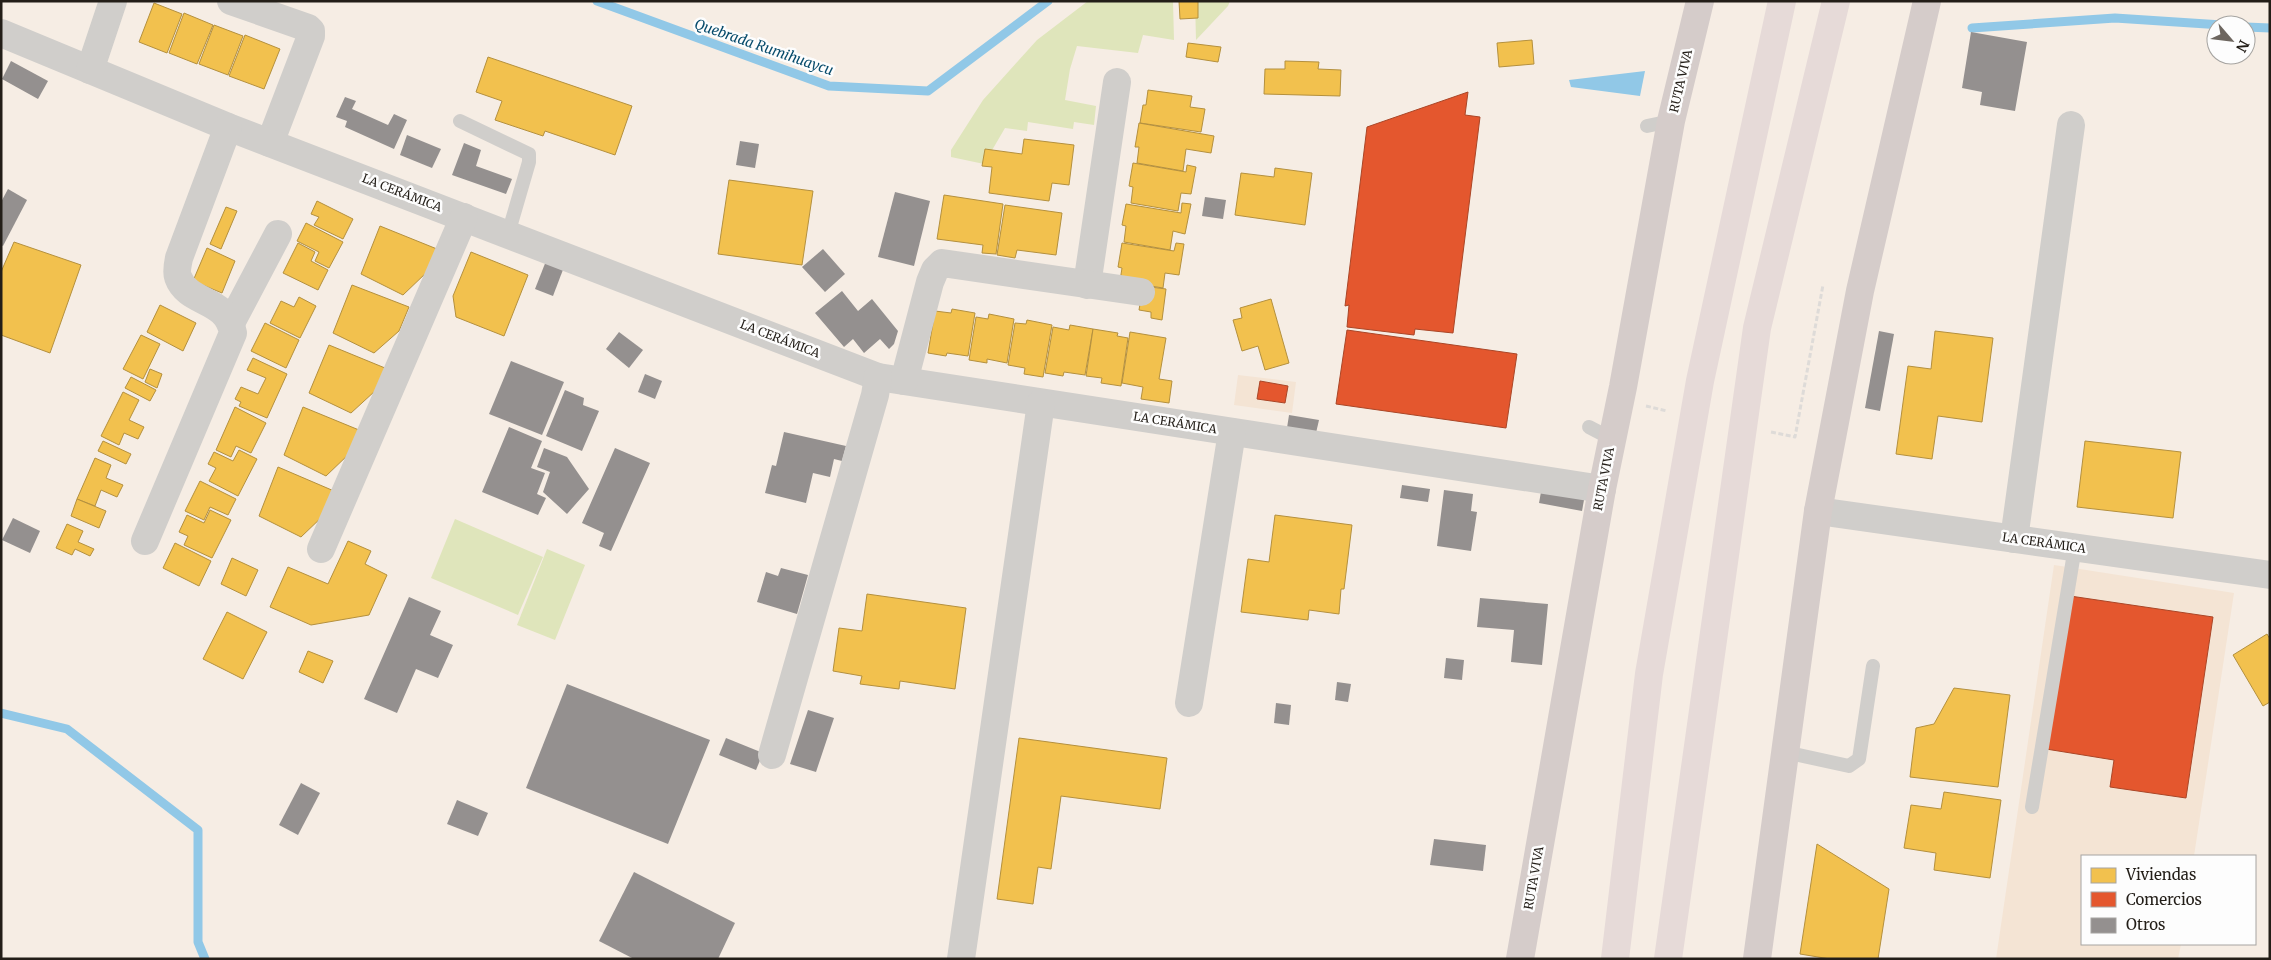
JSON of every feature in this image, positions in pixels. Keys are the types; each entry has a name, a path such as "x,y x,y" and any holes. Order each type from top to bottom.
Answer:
{"highway":[{"path":"1615,959 1650,664 1700,381 1782,1"},
{"path":"1668,959 1757,328 1836,1"}],"main road":[{"name":"RUTA VIVA","path":"1520,959 1602,489 1601,433 1659,124 1700,1"},
{"path":"1757,959 1818,512 1860,291 1927,1"}],"street":[{"path":"90,70 113,1"},
{"path":"231,1 308,28 311,31 311,36 270,143"},
{"name":"LA CERÁMICA","path":"1,33 228,127 878,377 1602,489"},
{"path":"1087,284 1117,82"},
{"path":"2014,538 2071,125"},
{"path":"145,541 230,343 231,323 225,312 187,289 178,276 178,258 228,127"},
{"path":"321,549 464,217"},
{"path":"231,323 278,234"},
{"path":"904,381 930,282 935,270 942,263 1141,292"},
{"path":"772,755 872,404 878,377"},
{"path":"961,959 1041,403"},
{"path":"1188,702 1232,432"},
{"name":"LA CERÁMICA","path":"1818,512 2270,575"}],"lane":[{"path":"460,121 529,154 530,162 508,234"},
{"path":"2032,806 2075,547"},
{"path":"1785,752 1849,766 1854,764 1859,759 1873,666"}],"path":[{"path":"1795,437 1823,285"}],"shaded area":[{"path":"1238,375 1296,382 1292,413 1234,405"},
{"path":"2054,565 2234,593 2194,855 2081,855 2081,945 2181,945 2178,959 1996,959"}],"green space":[{"path":"1088,1 1173,1 1174,40 1143,35 1138,53 1077,46 1070,69 1065,100 1096,106 1094,125 1074,122 1073,129 1028,122 1027,131 1005,128 984,164 951,157 951,150 983,100 1037,40"},
{"path":"1195,1 1230,1 1228,6 1196,40"},
{"path":"455,519 543,557 518,615 431,578"},
{"path":"547,549 585,565 555,640 517,625"}],"water":[{"path":"1645,71 1640,96 1571,87 1569,80"}],"building: Viviendas":[{"path":"1179,1 1198,1 1198,18 1180,19"},
{"path":"154,3 182,14 167,53 139,42"},
{"path":"184,13 213,25 197,64 169,53"},
{"path":"214,25 243,36 228,75 199,64"},
{"path":"245,35 280,49 264,89 229,76"},
{"path":"1532,40 1534,64 1499,67 1497,43"},
{"path":"1188,43 1221,47 1218,62 1186,57"},
{"path":"488,57 632,106 615,155 545,131 543,136 495,120 502,101 476,92"},
{"path":"1285,61 1319,62 1318,69 1341,70 1340,96 1264,94 1265,69 1285,69"},
{"path":"1148,90 1192,96 1190,107 1205,109 1201,132 1140,123 1143,105 1146,105"},
{"path":"1139,123 1214,136 1211,153 1186,149 1183,171 1137,163 1139,147 1135,147"},
{"path":"1024,139 1074,145 1069,185 1052,183 1049,201 989,193 992,167 982,166 985,149 1022,154"},
{"path":"1133,163 1186,172 1187,165 1196,167 1191,194 1181,193 1178,211 1131,203 1133,187 1129,186"},
{"path":"1275,168 1312,173 1305,225 1235,215 1241,173 1274,177"},
{"path":"729,180 813,191 802,265 718,254"},
{"path":"944,195 1003,204 996,254 982,253 983,245 937,239"},
{"path":"317,201 353,219 343,239 314,225 319,217 311,214"},
{"path":"1182,203 1191,204 1185,234 1173,231 1170,250 1124,242 1126,226 1122,225 1126,204 1181,213"},
{"path":"1005,205 1062,213 1056,255 1017,250 1015,258 997,255"},
{"path":"226,207 237,211 221,249 210,244"},
{"path":"306,223 343,242 329,268 315,261 319,252 297,241"},
{"path":"380,226 437,249 427,272 403,295 361,274"},
{"path":"14,242 81,265 50,353 1,335 1,272"},
{"path":"298,243 315,252 311,261 328,270 318,290 283,273"},
{"path":"1122,243 1174,251 1176,243 1184,244 1179,275 1165,273 1163,288 1120,281 1122,268 1118,267"},
{"path":"207,248 235,261 222,293 193,281"},
{"path":"471,252 528,275 504,336 456,317 453,296"},
{"path":"352,285 409,307 399,331 374,353 333,333"},
{"path":"1143,286 1166,289 1162,320 1151,318 1151,312 1139,310"},
{"path":"299,297 316,306 300,338 270,323 281,301 294,307"},
{"path":"1271,299 1289,363 1265,370 1258,346 1242,351 1233,320 1242,318 1240,308"},
{"path":"160,305 196,323 183,351 147,332"},
{"path":"952,309 975,313 968,356 947,353 946,356 928,353 935,311 951,313"},
{"path":"989,314 1014,319 1007,363 987,359 987,363 969,360 976,317 988,319"},
{"path":"1027,320 1052,325 1043,377 1024,374 1025,368 1008,365 1015,323 1026,324"},
{"path":"265,323 299,340 286,368 251,351"},
{"path":"1070,325 1093,329 1085,375 1064,372 1063,376 1045,373 1053,327 1069,330"},
{"path":"1093,329 1118,333 1117,336 1128,338 1121,386 1101,383 1102,378 1086,376"},
{"path":"1935,331 1993,338 1982,422 1938,416 1932,459 1896,454 1908,366 1931,369"},
{"path":"1130,332 1166,338 1159,379 1172,381 1169,403 1141,399 1143,387 1122,383"},
{"path":"141,335 160,344 143,379 123,369"},
{"path":"329,345 385,368 375,391 351,413 309,393"},
{"path":"253,358 287,374 267,418 239,406 241,402 235,399 241,387 258,394 266,378 247,370"},
{"path":"150,369 162,374 157,388 145,382"},
{"path":"131,377 156,390 150,401 125,388"},
{"path":"123,392 139,400 129,420 144,427 138,439 124,433 119,445 101,436"},
{"path":"235,407 266,423 251,453 236,446 231,457 216,450"},
{"path":"303,407 359,430 350,453 326,476 284,455"},
{"path":"103,441 131,454 126,464 98,451"},
{"path":"2085,441 2181,452 2173,518 2077,507"},
{"path":"239,450 257,459 238,496 209,481 216,468 208,464 214,452 233,461"},
{"path":"95,458 111,465 106,478 123,485 117,497 101,490 95,506 77,499"},
{"path":"278,467 334,491 325,514 301,537 259,516"},
{"path":"200,481 236,499 228,515 210,507 204,520 185,511"},
{"path":"77,499 106,511 99,528 71,516"},
{"path":"210,510 231,520 212,558 184,545 188,536 179,532 187,515 204,523"},
{"path":"1275,515 1352,525 1344,589 1341,589 1339,614 1309,610 1308,620 1241,612 1248,559 1269,562"},
{"path":"67,524 83,531 78,542 94,549 90,556 75,549 72,555 56,548"},
{"path":"348,541 371,551 365,564 387,575 369,615 311,625 270,607 288,567 328,584"},
{"path":"175,543 211,561 199,586 163,568"},
{"path":"232,558 258,570 246,596 221,584"},
{"path":"867,594 966,608 955,689 900,681 899,689 860,684 862,676 833,671 839,628 862,631"},
{"path":"227,612 267,632 243,679 203,659"},
{"path":"2267,634 2270,639 2270,702 2263,706 2233,655"},
{"path":"308,651 333,661 323,683 299,672"},
{"path":"1954,688 2010,695 1998,787 1910,777 1916,728 1934,724"},
{"path":"1019,738 1167,758 1160,809 1061,796 1051,869 1038,867 1033,904 997,899"},
{"path":"1944,792 2001,800 1990,878 1934,870 1936,853 1904,848 1911,805 1941,809"},
{"path":"1817,844 1889,889 1878,959 1830,959 1800,954"}],"building: Comercios":[{"path":"1468,92 1465,115 1480,117 1453,333 1415,329 1414,335 1347,327 1349,305 1345,306 1367,127"},
{"path":"1347,330 1517,354 1506,428 1336,404"},
{"path":"1260,381 1288,386 1285,403 1257,399"},
{"path":"2070,596 2213,617 2186,798 2110,787 2114,760 2046,749"}],"building: Otros":[{"path":"1971,32 2027,42 2015,111 1980,105 1982,92 1962,88"},
{"path":"11,61 48,81 38,99 2,79"},
{"path":"345,97 356,101 352,109 388,125 394,114 407,120 394,149 345,127 347,121 336,117"},
{"path":"407,135 441,149 432,168 400,155"},
{"path":"740,141 759,144 755,168 736,165"},
{"path":"464,143 481,150 476,166 512,179 506,194 452,175"},
{"path":"8,189 27,200 3,246 1,245 1,202"},
{"path":"895,192 930,201 914,266 878,257"},
{"path":"1205,197 1226,200 1223,219 1202,216"},
{"path":"823,249 845,274 825,292 802,267"},
{"path":"546,261 564,267 553,296 535,289"},
{"path":"842,291 858,311 872,299 898,331 894,344 889,349 880,339 864,353 853,339 844,347 815,313"},
{"path":"1879,331 1894,334 1880,411 1865,408"},
{"path":"619,332 643,350 629,368 606,349"},
{"path":"511,361 564,382 542,435 489,414"},
{"path":"645,374 662,381 655,399 638,392"},
{"path":"565,390 584,398 583,405 599,411 582,451 546,436"},
{"path":"1289,415 1319,420 1316,433 1287,428"},
{"path":"509,427 542,441 531,468 545,473 537,494 546,498 538,515 482,492"},
{"path":"784,432 846,446 842,461 834,459 830,477 813,473 806,503 765,493 772,465 776,466"},
{"path":"544,448 567,457 589,489 567,514 543,492 550,472 537,467"},
{"path":"615,448 650,463 611,551 599,546 604,533 582,523"},
{"path":"1543,481 1586,489 1582,511 1539,503"},
{"path":"1402,485 1430,489 1428,502 1400,498"},
{"path":"1444,490 1473,494 1471,511 1477,512 1471,551 1437,546"},
{"path":"13,518 40,531 30,553 2,540"},
{"path":"781,568 808,575 797,614 757,602 766,572 778,576"},
{"path":"409,597 441,611 430,635 453,645 438,678 416,669 397,713 364,699"},
{"path":"1480,598 1548,604 1542,665 1511,662 1514,630 1477,627"},
{"path":"1446,658 1464,660 1462,680 1444,678"},
{"path":"1337,682 1351,684 1348,702 1335,700"},
{"path":"567,684 710,740 668,844 526,788"},
{"path":"1276,703 1291,705 1289,725 1274,723"},
{"path":"808,710 834,718 816,772 790,764"},
{"path":"726,738 763,753 756,770 719,755"},
{"path":"301,783 320,793 298,835 279,825"},
{"path":"457,800 488,813 478,836 447,824"},
{"path":"1434,839 1486,845 1483,871 1430,865"},
{"path":"634,872 735,923 718,959 634,959 599,941"}],"waterway":[{"name":"Quebrada Rumihuaycu","path":"597,1 829,86 928,91 1048,1"},
{"name":"Quebrada Rumihuaycu","path":"1972,28 2115,18 2206,24"},
{"name":"Quebrada Rumihuaycu","path":"2256,27 2270,28"},
{"path":"1,713 67,729 198,830 198,942 205,959"}]}
